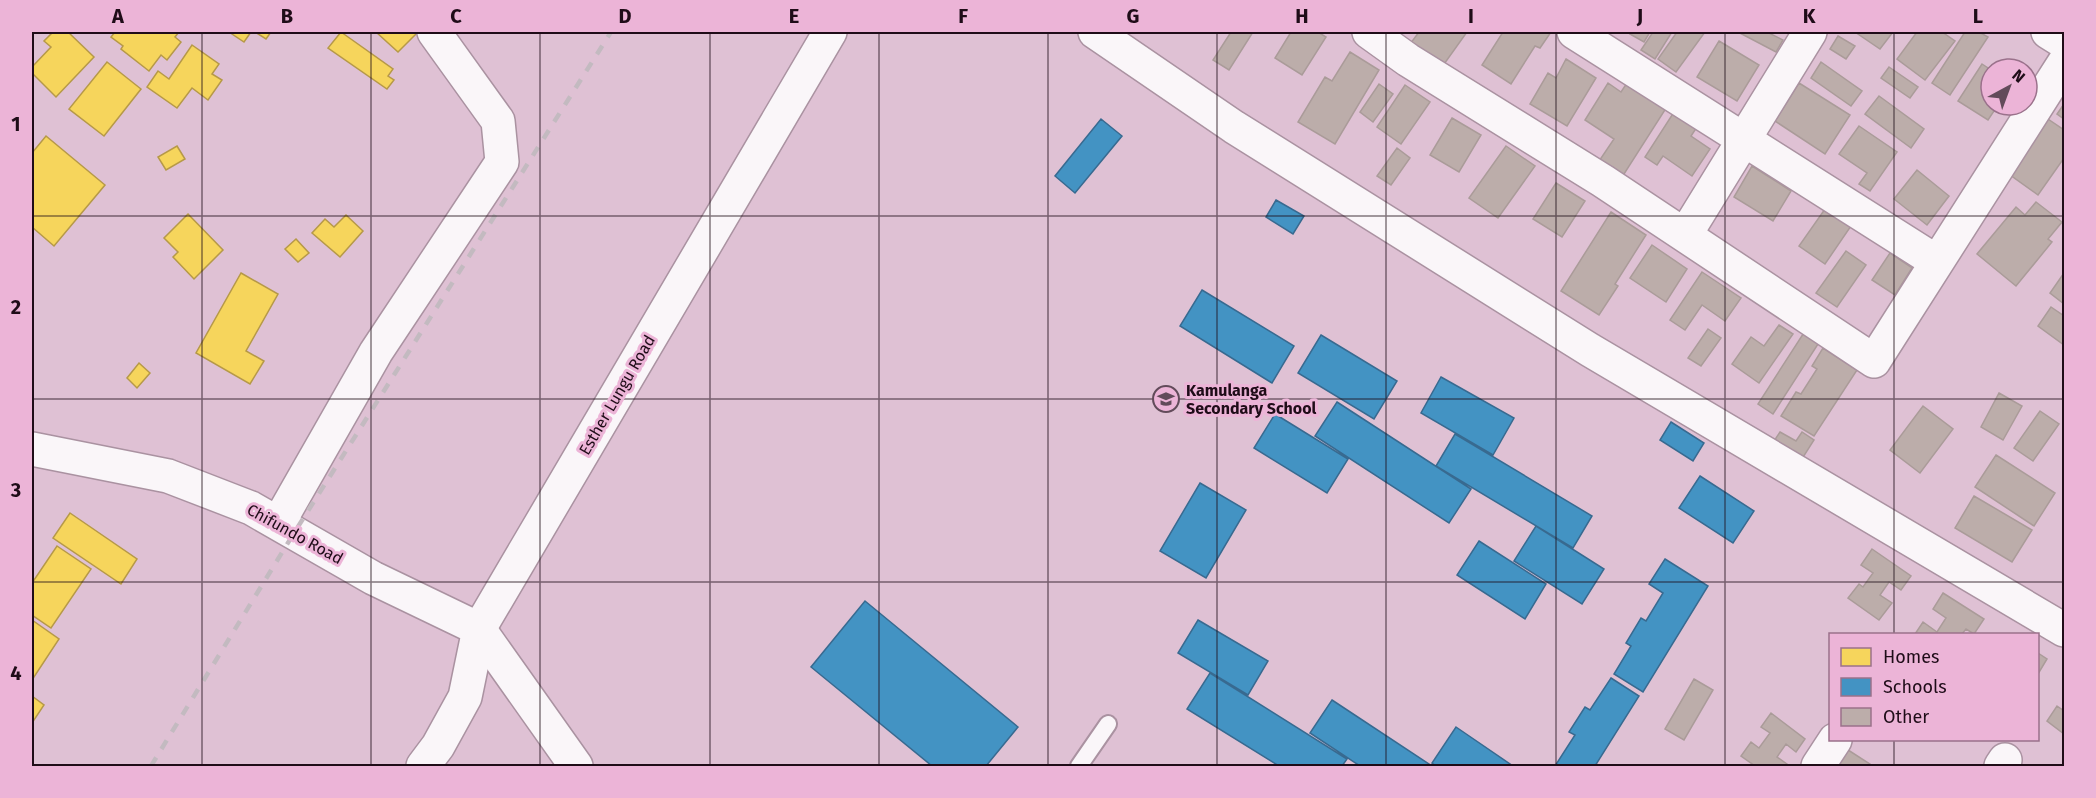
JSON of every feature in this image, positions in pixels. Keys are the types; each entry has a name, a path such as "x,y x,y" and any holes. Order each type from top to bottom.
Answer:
{"street":[{"path":"279,522 376,352 502,162 498,121 434,32"},
{"name":"Esther Lungu Road","path":"423,766 438,746 465,697 479,629 830,32"},
{"path":"1095,32 1234,127 1590,350 2064,630"},
{"path":"1369,32 1408,60 1685,235 1874,362 2064,63"},
{"path":"1574,32 1937,262"},
{"path":"1685,235 1810,32"},
{"path":"2048,32 2064,42"},
{"name":"Chifundo Road","path":"32,448 168,476 250,508 279,522 373,578 479,629"},
{"path":"479,629 576,766"},
{"path":"1818,766 1834,741"}],"lane":[{"path":"1079,766 1108,724"}],"building: Homes":[{"path":"53,32 68,32 94,57 56,97 32,73 32,67 51,47 44,41"},
{"path":"115,32 179,32 175,37 181,42 167,60 161,55 149,71 121,49 123,46 111,37"},
{"path":"229,32 251,32 244,42"},
{"path":"255,32 271,32 266,39"},
{"path":"341,32 393,69 388,76 394,80 387,89 328,48"},
{"path":"376,32 418,32 398,52"},
{"path":"192,45 219,64 212,74 222,80 208,100 192,88 177,108 147,87 158,71 169,79"},
{"path":"107,62 141,89 104,136 69,109"},
{"path":"46,136 105,185 54,246 32,227 32,153"},
{"path":"177,146 185,159 166,170 158,157"},
{"path":"188,214 223,250 194,279 173,257 178,252 164,238"},
{"path":"346,215 363,231 340,257 312,233 325,219 334,227"},
{"path":"296,239 309,253 298,262 285,249"},
{"path":"241,273 278,294 246,351 264,361 250,384 196,353"},
{"path":"139,363 150,373 137,388 127,378"},
{"path":"70,513 137,559 121,584 53,538"},
{"path":"57,546 91,569 51,628 32,615 32,583"},
{"path":"32,620 59,639 32,680"},
{"path":"32,696 44,705 32,723"}],"building: Schools":[{"path":"1101,119 1122,136 1075,193 1055,176"},
{"path":"1276,200 1304,216 1293,234 1266,217"},
{"path":"1202,290 1294,346 1272,383 1180,326"},
{"path":"1321,335 1397,381 1374,419 1298,373"},
{"path":"1441,377 1514,418 1493,455 1421,413"},
{"path":"1337,402 1471,489 1449,523 1315,436"},
{"path":"1275,414 1348,459 1327,493 1254,448"},
{"path":"1671,422 1704,443 1693,461 1660,440"},
{"path":"1455,434 1592,516 1573,548 1436,466"},
{"path":"1700,476 1754,511 1733,543 1679,508"},
{"path":"1200,483 1246,510 1206,578 1160,551"},
{"path":"1536,526 1604,569 1582,604 1514,561"},
{"path":"1479,541 1546,584 1525,619 1457,575"},
{"path":"1665,559 1708,586 1643,692 1614,674 1631,646 1626,643 1641,618 1646,621 1663,593 1649,584"},
{"path":"865,601 1018,727 986,766 932,766 811,667"},
{"path":"1198,620 1268,661 1248,695 1178,653"},
{"path":"1210,673 1347,759 1342,766 1279,766 1187,709"},
{"path":"1611,678 1639,696 1595,766 1555,766 1575,735 1569,732 1585,707 1590,710"},
{"path":"1332,700 1432,766 1360,766 1310,733"},
{"path":"1456,727 1513,766 1436,766 1432,763"}],"building: Other":[{"path":"1231,32 1253,32 1229,70 1213,60"},
{"path":"1291,32 1318,32 1326,37 1302,75 1275,58"},
{"path":"1419,32 1467,32 1442,67 1410,44"},
{"path":"1503,32 1551,32 1540,48 1535,46 1511,84 1482,65"},
{"path":"1650,32 1644,42 1630,34"},
{"path":"1653,32 1672,32 1655,59 1641,50"},
{"path":"1677,32 1705,32 1676,72 1658,59"},
{"path":"1738,32 1767,32 1783,40 1776,52"},
{"path":"1855,32 1893,32 1880,49"},
{"path":"1917,32 1942,32 1955,41 1925,80 1897,59"},
{"path":"1965,32 1979,32 1988,37 1950,95 1932,83"},
{"path":"1838,36 1855,46 1846,59 1830,49"},
{"path":"1719,41 1759,65 1737,101 1697,77"},
{"path":"1350,52 1379,70 1335,144 1298,122 1325,77 1332,81"},
{"path":"1566,59 1596,78 1567,126 1530,104 1548,73 1556,78"},
{"path":"1821,62 1862,91 1851,106 1811,78"},
{"path":"1889,67 1918,87 1910,98 1881,78"},
{"path":"1979,69 1979,114 1958,101"},
{"path":"1631,77 1670,102 1617,185 1593,170 1614,139 1585,120 1608,83 1621,92"},
{"path":"1799,83 1850,115 1825,154 1775,121"},
{"path":"1379,84 1393,94 1373,122 1360,112"},
{"path":"1405,85 1430,102 1401,144 1377,127"},
{"path":"1879,96 1924,129 1911,148 1865,114"},
{"path":"2064,104 2064,119 2057,114"},
{"path":"1674,112 1697,127 1691,136 1710,149 1692,176 1663,156 1657,165 1645,157"},
{"path":"2045,117 2064,130 2064,158 2038,195 2006,172"},
{"path":"1452,118 1481,135 1459,172 1430,155"},
{"path":"1859,126 1897,152 1870,191 1859,184 1867,173 1839,154"},
{"path":"1506,146 1535,166 1498,218 1469,198"},
{"path":"1397,148 1410,158 1391,185 1377,176"},
{"path":"1752,166 1791,191 1773,221 1734,197"},
{"path":"1917,170 1949,196 1927,225 1894,199"},
{"path":"1556,183 1585,201 1562,237 1533,219"},
{"path":"2036,202 2062,222 2048,239 2052,242 2016,286 1977,254 2016,207 2025,215"},
{"path":"1825,209 1851,226 1825,264 1799,246"},
{"path":"1611,212 1646,235 1615,284 1618,286 1599,315 1561,291"},
{"path":"1652,245 1687,269 1666,302 1630,278"},
{"path":"1846,251 1866,265 1837,307 1816,293"},
{"path":"1890,253 1912,268 1895,295 1872,280"},
{"path":"1702,272 1741,298 1725,321 1702,305 1685,330 1670,320"},
{"path":"2064,273 2064,304 2050,293"},
{"path":"2051,307 2064,316 2064,345 2038,326"},
{"path":"1779,325 1793,334 1759,383 1732,364 1751,337 1764,346"},
{"path":"1708,329 1721,338 1701,366 1688,358"},
{"path":"1805,331 1820,341 1773,414 1758,404"},
{"path":"1823,348 1857,370 1814,436 1781,416 1796,392 1801,394 1817,369 1812,366"},
{"path":"1999,393 2022,406 2003,440 1981,427"},
{"path":"1923,406 1953,429 1920,473 1890,450"},
{"path":"2040,411 2059,424 2033,461 2014,448"},
{"path":"1780,432 1796,441 1802,432 1814,440 1800,462 1774,441"},
{"path":"1996,455 2055,493 2034,526 1975,487"},
{"path":"1974,496 2032,530 2012,562 1955,528"},
{"path":"1872,549 1911,576 1901,590 1889,582 1880,595 1892,603 1879,620 1848,598 1859,584 1863,587 1873,573 1861,565"},
{"path":"1943,593 1984,619 1975,633 1966,629 1963,633 1916,633 1923,622 1937,632 1946,618 1933,609"},
{"path":"2039,654 2047,659 2039,672"},
{"path":"1694,679 1713,690 1684,740 1665,729"},
{"path":"2057,706 2064,711 2064,734 2047,721"},
{"path":"1771,713 1805,739 1796,752 1786,744 1777,757 1787,764 1785,766 1755,766 1741,756 1751,742 1759,748 1770,733 1761,727"},
{"path":"1845,748 1873,766 1835,764"}],"railway":[{"path":"151,766 294,533 611,32"}],"place":[{"name":"Kamulanga Secondary School","path":"1166,399"}]}
